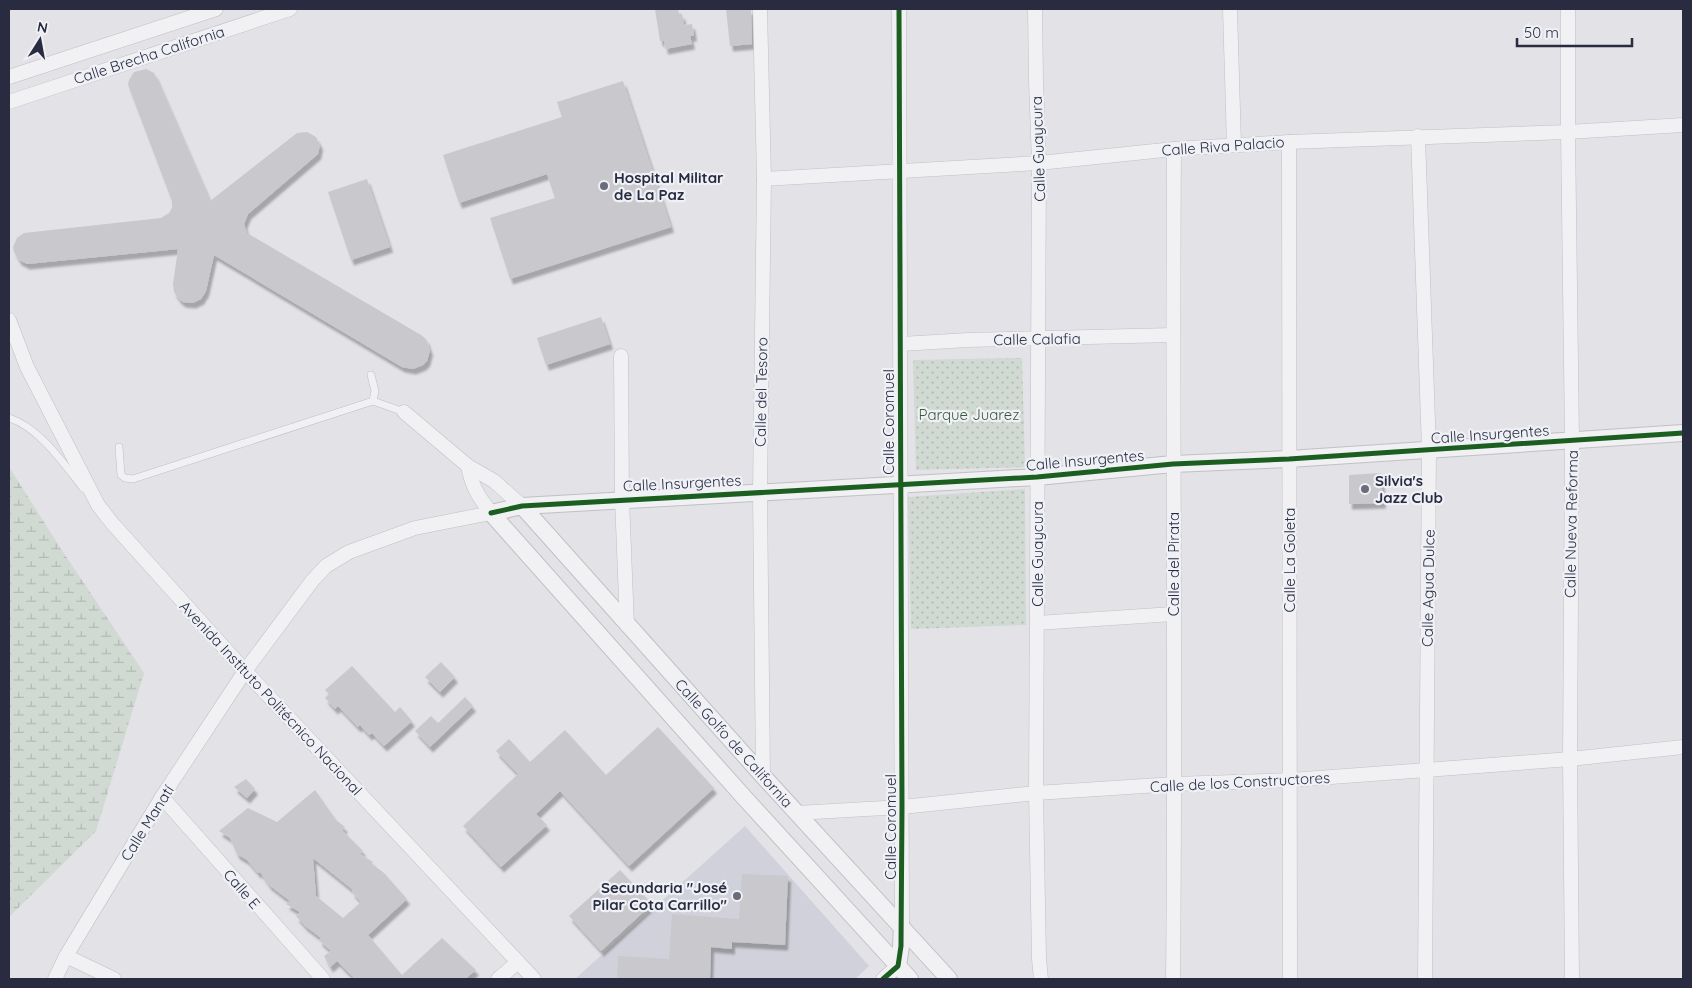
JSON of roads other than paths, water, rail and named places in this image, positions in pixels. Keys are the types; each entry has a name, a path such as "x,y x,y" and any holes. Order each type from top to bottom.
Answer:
{"street":[{"name":"Calle Brecha California","path":"9,77 216,9"},
{"name":"Calle Brecha California","path":"9,102 290,9"},
{"name":"Calle del Tesoro","path":"760,9 764,179 760,492 763,776"},
{"name":"Calle Coromuel","path":"899,9 902,926"},
{"name":"Calle Guaycura","path":"1035,9 1040,164 1036,793 1041,979"},
{"path":"1230,9 1234,145"},
{"name":"Calle Nueva Reforma","path":"1568,9 1572,440 1570,760 1572,979"},
{"name":"Calle Riva Palacio","path":"764,179 1040,164 1174,149 1234,145 1418,136 1568,132 1683,124"},
{"name":"Calle Agua Dulce","path":"1418,136 1429,450 1425,979"},
{"name":"Calle La Goleta","path":"1289,142 1290,979"},
{"name":"Calle del Pirata","path":"1173,979 1175,784 1172,464 1174,149"},
{"path":"9,320 27,367 98,505"},
{"name":"Calle Calafia","path":"901,344 968,340 1173,335"},
{"path":"622,356 622,499 627,625"},
{"path":"404,412 468,466 494,481 522,506"},
{"name":"Calle Insurgentes","path":"245,671 312,581 326,566 350,552 415,528 522,506 1037,477 1172,464 1289,459 1683,433"},
{"path":"468,466 475,492 491,513"},
{"name":"Avenida Instituto Politécnico Nacional","path":"98,505 245,671 534,979"},
{"name":"Calle Golfo de California","path":"522,506 763,776 949,979"},
{"name":"Calle Golfo de California","path":"491,513 742,795 910,979"},
{"path":"1037,623 1173,614"},
{"name":"Calle Manatí","path":"55,979 66,956 162,797 245,671"},
{"name":"Calle de los Constructores","path":"797,813 902,807 1036,793 1175,784 1291,780 1570,760 1683,747"},
{"path":"742,795 763,776"},
{"name":"Calle E","path":"162,797 323,979"},
{"path":"883,979 898,966 902,926"},
{"path":"66,956 114,979"},
{"path":"498,979 518,962"}],"lane":[{"path":"372,375 374,384 373,401"},
{"path":"119,447 121,474 125,478 133,479 373,401 404,412"},
{"name":"Avenida Instituto Politécnico Nacional","path":"9,418 36,435 55,453 98,505"}],"place":[{"name":"Hospital Militar de La Paz","path":"604,186"},
{"name":"Silvia's Jazz Club","path":"1365,489"},
{"name":"Secundaria \"José Pilar Cota Carrillo\"","path":"737,896"}],"park label":[{"name":"Parque Juarez","path":"969,414"}]}
